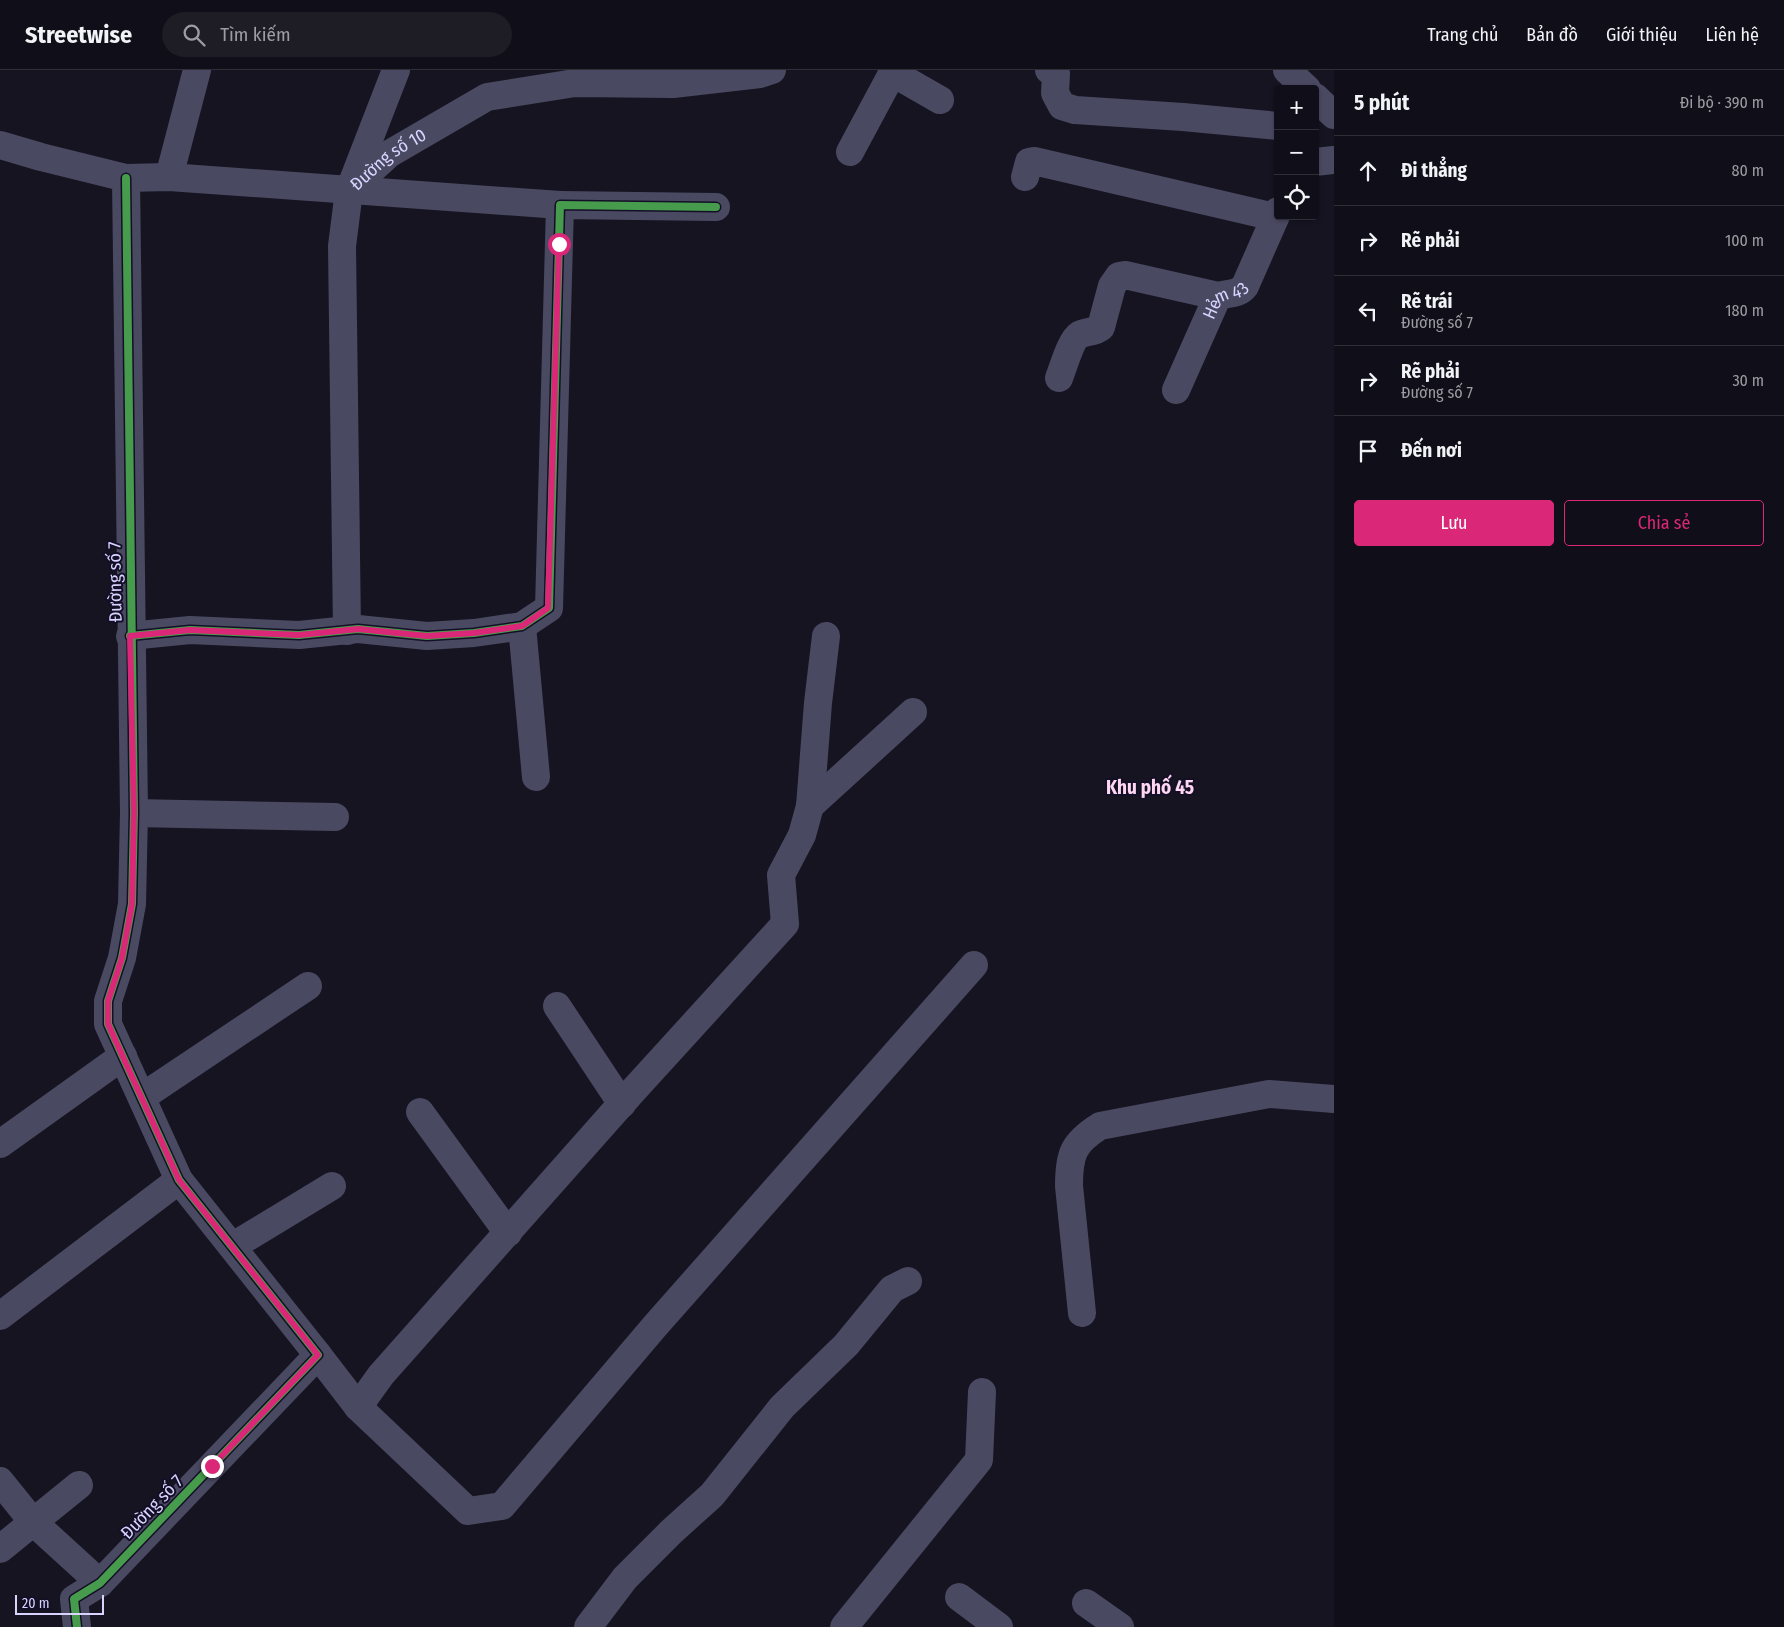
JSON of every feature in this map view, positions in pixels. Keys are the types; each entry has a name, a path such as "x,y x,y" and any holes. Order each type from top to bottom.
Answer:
{"street":[{"path":"169,177 197,70"},
{"path":"347,631 342,246 349,191 396,70"},
{"name":"Đường số 10","path":"0,145 41,158 126,178 169,177 349,191 389,154 488,97 575,83 673,84 760,74 772,70"},
{"path":"1050,70 1056,74 1055,93 1062,106 1075,110 1274,126"},
{"path":"1287,70 1302,85"},
{"path":"850,152 893,71 940,100"},
{"path":"1319,101 1334,115"},
{"path":"1319,123 1334,121"},
{"path":"1319,162 1334,160"},
{"path":"1025,177 1030,162 1034,161 1274,214"},
{"name":"Đường số 7","path":"75,1626 74,1599 100,1582 318,1355 179,1180 108,1024 108,1001 122,958 132,904 134,812 130,636 126,178"},
{"path":"349,191 560,205 716,207"},
{"path":"130,636 190,630 299,635 358,629 427,636 474,633 522,626 548,608 560,205"},
{"name":"Hẻm 43","path":"1176,390 1218,296 1242,290 1274,218"},
{"path":"1059,378 1075,338 1097,330 1100,326 1112,286 1119,276 1125,275 1218,296"},
{"path":"522,626 536,777"},
{"path":"358,1407 381,1375 785,924 781,875 802,835 810,806 818,703 826,636"},
{"path":"810,806 913,712"},
{"path":"134,812 335,817"},
{"path":"318,1355 358,1407 468,1511 502,1506 655,1326 974,965"},
{"path":"142,1097 308,986"},
{"path":"557,1006 622,1104"},
{"path":"0,1144 123,1056"},
{"path":"1082,1313 1068,1186 1069,1168 1073,1151 1084,1137 1100,1126 1269,1094 1334,1099"},
{"path":"420,1112 508,1233"},
{"path":"0,1316 179,1180"},
{"path":"233,1246 332,1186"},
{"path":"588,1627 625,1578 671,1532 712,1495 782,1408 846,1345 892,1289 908,1281"},
{"path":"844,1627 979,1460 982,1392"},
{"path":"0,1481 34,1522 100,1582"},
{"path":"0,1549 79,1485"},
{"path":"959,1597 999,1627"},
{"path":"1086,1603 1120,1627"}],"cycle path":[{"path":"77,1627 74,1599 100,1583 318,1355 179,1180 108,1024 108,1001 122,958 132,904 134,813 126,178"},
{"path":"130,636 190,630 299,635 358,629 427,636 474,633 522,626 549,608 560,205 716,207"}],"district":[{"name":"Khu phố 45","path":"1150,787"}],"route":[{"path":"212,1466 318,1355 179,1180 108,1024 108,1001 122,958 132,904 134,812 130,636 190,630 299,635 358,629 427,636 474,633 522,626 548,608 559,244"}]}
